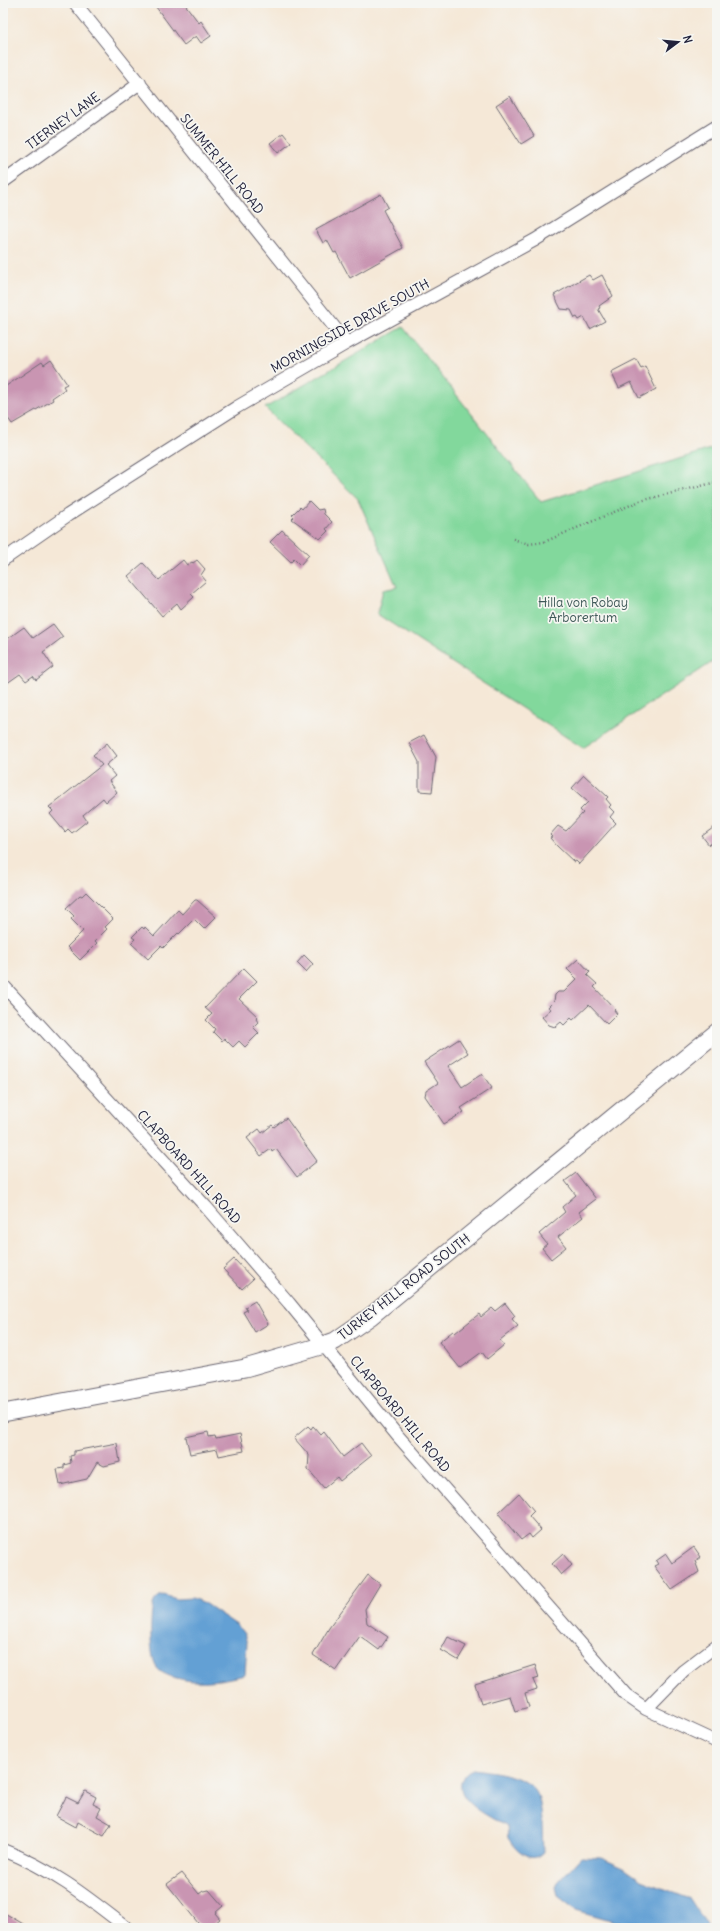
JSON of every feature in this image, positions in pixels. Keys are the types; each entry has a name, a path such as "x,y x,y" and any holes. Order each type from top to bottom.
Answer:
{"street":[{"name":"SUMMER HILL ROAD","path":"75,3 347,343"},
{"name":"TIERNEY LANE","path":"3,182 140,84"},
{"name":"MORNINGSIDE DRIVE SOUTH","path":"3,560 68,515 190,436 347,343 535,240 717,126"},
{"name":"CLAPBOARD HILL ROAD","path":"3,985 206,1207 324,1345 397,1435 582,1647 626,1695 646,1709 717,1742"},
{"name":"TURKEY HILL ROAD SOUTH","path":"3,1413 245,1368 335,1341 371,1316 717,1032"},
{"path":"646,1709 683,1671 717,1645"},
{"path":"3,1850 21,1857 58,1876 127,1928"}],"path":[{"path":"512,539 529,544 544,542 640,501 717,482"}],"green space":[{"name":"Hilla von Robay Arborertum","path":"403,327 541,502 717,447 717,659 583,748 377,614 383,590 397,587 358,499 265,408"}],"water":[{"path":"163,1595 177,1599 192,1598 204,1603 238,1626 244,1634 247,1643 245,1675 226,1679 198,1681 170,1676 158,1669 154,1663 151,1647 151,1618 154,1601"},
{"path":"473,1769 512,1776 529,1785 536,1791 541,1811 543,1852 538,1856 528,1857 519,1852 508,1839 507,1826 483,1813 467,1800 461,1789 461,1783 465,1774"},
{"path":"581,1857 601,1858 624,1868 641,1880 690,1899 709,1928 638,1928 576,1910 558,1896 556,1886"}],"building":[{"path":"153,3 184,3 199,23 201,21 211,36 201,43 196,36 184,45"},
{"path":"510,96 534,136 521,144 496,105"},
{"path":"283,133 291,143 278,153 270,143"},
{"path":"381,194 388,207 383,210 403,248 350,278 336,252 334,253 327,240 323,243 316,230"},
{"path":"589,275 593,280 602,275 613,296 599,306 600,308 598,309 605,321 590,329 584,317 579,320 577,317 575,318 571,310 561,309 554,295"},
{"path":"636,359 641,368 645,366 656,389 639,398 631,382 619,388 611,372"},
{"path":"51,360 67,384 63,386 65,389 52,398 53,400 12,424 3,411 3,388 42,362 44,365"},
{"path":"309,501 318,510 323,509 324,514 332,522 326,529 328,531 320,539 292,519 294,517 292,515 300,507 302,509"},
{"path":"282,530 309,555 300,565 294,559 291,562 270,542"},
{"path":"183,560 187,565 197,560 205,569 201,575 206,581 191,594 194,597 181,609 177,603 162,616 128,576 143,563 159,580"},
{"path":"53,624 63,637 43,652 53,667 36,680 33,676 26,681 20,674 3,686 3,642 24,627 33,638"},
{"path":"424,735 436,757 432,792 419,791 419,762 409,743"},
{"path":"107,743 117,756 106,765 115,776 109,781 117,792 106,802 103,798 83,815 87,821 72,833 68,829 65,832 50,814 53,811 49,807 102,765 93,755"},
{"path":"584,775 608,797 606,799 611,805 609,807 614,812 610,817 616,823 579,864 576,861 574,862 557,846 550,838 552,837 550,835 558,826 566,831 583,813 580,810 588,802 572,788"},
{"path":"717,825 717,839 709,845 702,836"},
{"path":"86,892 113,919 105,927 107,929 95,941 97,943 80,960 67,947 83,931 71,919 74,916 66,908 80,895 82,896"},
{"path":"195,900 197,900 216,917 204,929 194,919 163,948 161,946 148,959 131,943 135,939 132,937 142,927 144,929 145,927 154,936 178,910 182,914"},
{"path":"304,955 313,964 306,972 297,963"},
{"path":"578,959 590,972 587,975 597,984 594,987 615,1009 614,1010 617,1014 607,1024 589,1005 573,1020 571,1018 564,1025 561,1022 555,1027 549,1025 542,1017 551,1009 548,1007 554,1001 555,995 558,992 564,992 577,979 567,969"},
{"path":"244,968 257,981 239,999 258,1017 256,1019 258,1022 253,1027 259,1033 245,1047 239,1041 233,1047 224,1038 222,1041 213,1032 215,1029 206,1020 212,1014 205,1008"},
{"path":"459,1039 468,1053 448,1066 462,1087 482,1074 492,1088 461,1108 464,1112 444,1124 425,1096 426,1091 438,1083 424,1062"},
{"path":"286,1118 317,1161 297,1177 276,1149 272,1152 271,1149 261,1156 247,1138 259,1129 262,1133 272,1125 274,1127"},
{"path":"576,1173 596,1199 579,1212 583,1217 558,1237 566,1247 551,1259 542,1248 547,1244 539,1234 565,1212 562,1207 576,1195 565,1181"},
{"path":"234,1259 253,1279 242,1289 223,1269"},
{"path":"255,1301 268,1324 255,1332 243,1312 247,1310 245,1307"},
{"path":"505,1303 515,1316 512,1319 518,1326 500,1340 504,1345 487,1359 482,1352 460,1368 439,1342 453,1331 455,1333 479,1314 481,1317 492,1308 495,1311"},
{"path":"308,1426 311,1429 313,1426 321,1435 324,1432 343,1457 361,1443 371,1456 340,1481 337,1477 324,1488 308,1469 309,1455 294,1438"},
{"path":"208,1432 209,1437 215,1436 216,1439 240,1434 244,1451 219,1456 217,1449 190,1454 186,1437"},
{"path":"117,1443 120,1462 104,1466 97,1462 87,1479 60,1485 57,1469 64,1468 64,1465 71,1463 70,1456 74,1455 74,1451"},
{"path":"519,1493 534,1511 529,1516 541,1530 532,1538 529,1534 521,1540 498,1513"},
{"path":"694,1547 701,1557 695,1561 699,1572 672,1590 654,1566 658,1564 656,1561 666,1554 672,1563"},
{"path":"563,1554 572,1565 561,1575 552,1564"},
{"path":"368,1575 380,1584 365,1609 367,1623 388,1637 379,1650 360,1636 336,1670 313,1655 329,1628"},
{"path":"448,1637 466,1646 458,1660 441,1650"},
{"path":"535,1665 539,1678 533,1680 537,1689 525,1693 529,1707 515,1711 510,1696 481,1704 475,1684"},
{"path":"85,1791 96,1797 93,1804 101,1808 97,1816 111,1824 104,1836 78,1822 76,1827 56,1816 66,1797 78,1803"},
{"path":"182,1873 199,1894 203,1891 209,1890 223,1906 215,1913 220,1919 209,1928 202,1928 167,1884"},
{"path":"3,1913 8,1915 30,1928 3,1928"}]}
